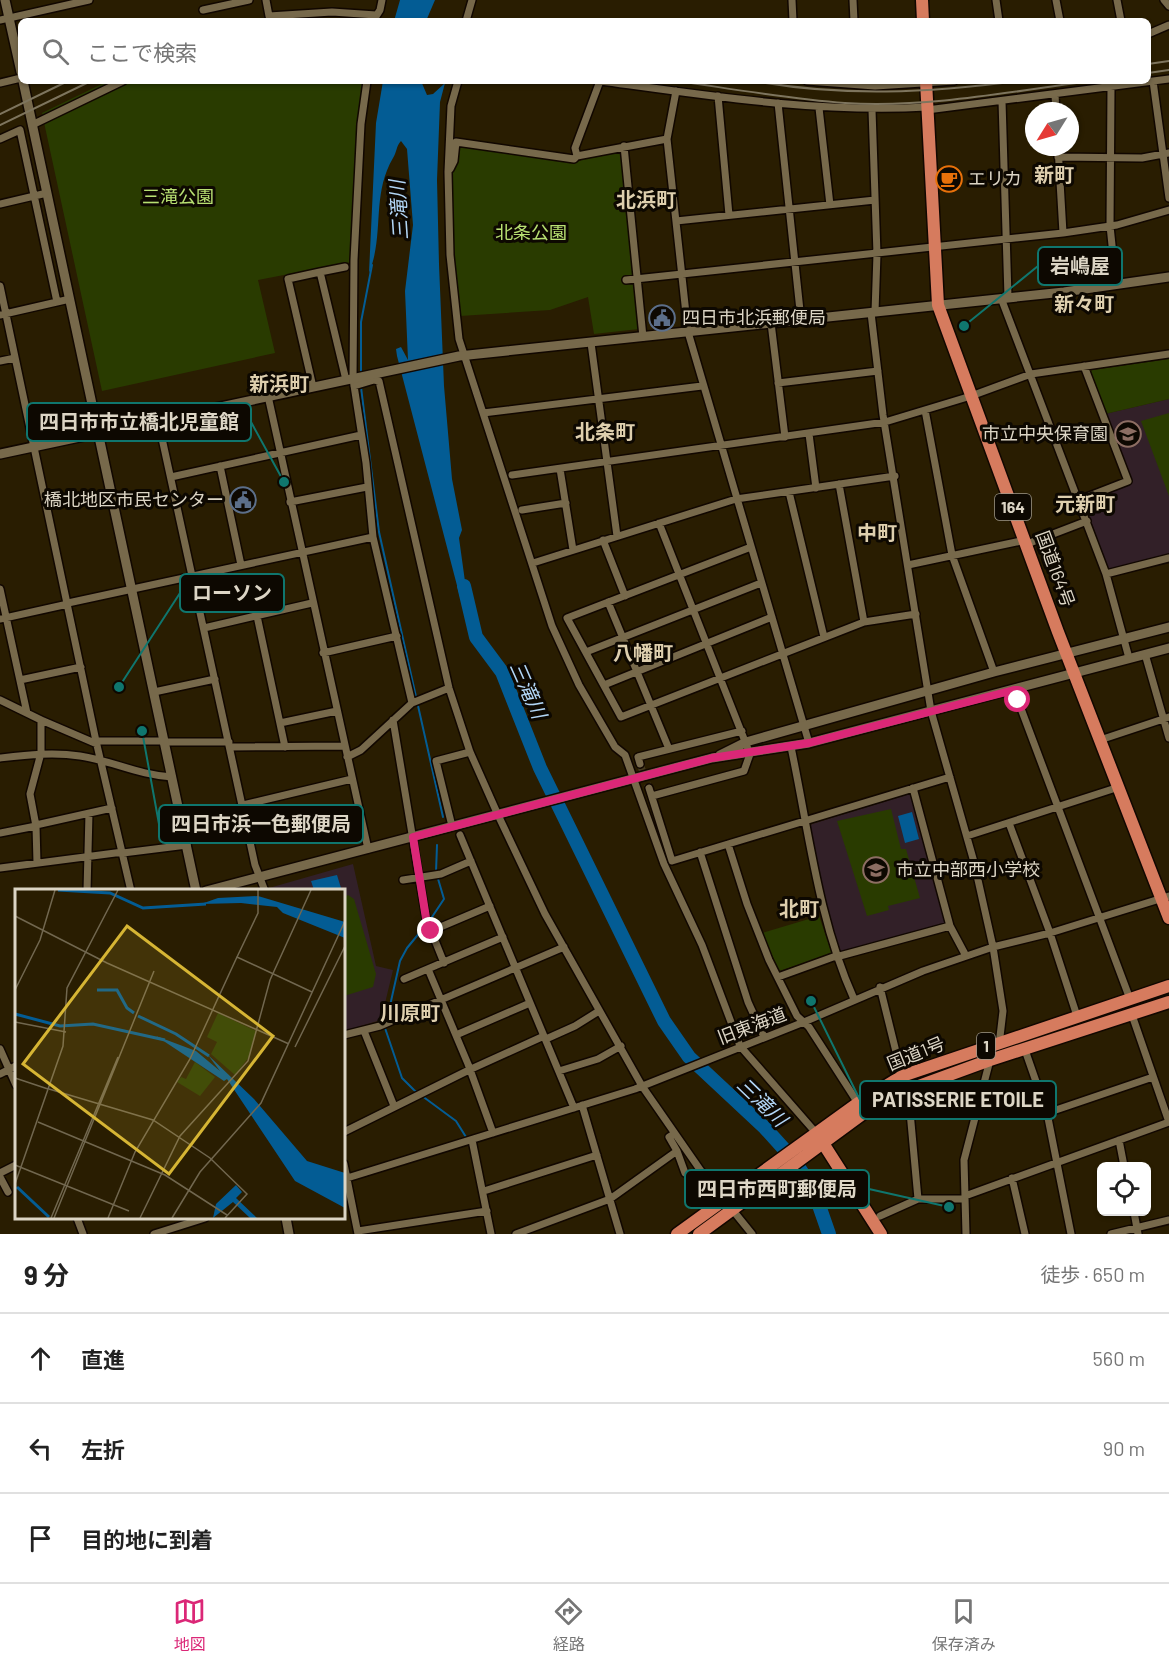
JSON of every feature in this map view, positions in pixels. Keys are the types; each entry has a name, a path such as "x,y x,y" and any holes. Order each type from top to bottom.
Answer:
{"highway":[{"path":"922,0 923,18"},
{"name":"国道164号","path":"926,84 938,305 1074,674 1165,897 1169,918"},
{"name":"国道1号","path":"677,1234 728,1204 806,1150 858,1103 902,1076 1169,986"},
{"name":"国道1号","path":"820,1139 908,1090 990,1060 1169,1002"},
{"path":"820,1139 881,1234"},
{"name":"国道1号","path":"699,1234 728,1204"}],"street":[{"path":"5,0 5,19 18,62"},
{"path":"5,19 89,0"},
{"path":"203,10 246,0"},
{"path":"266,0 269,16 332,12 374,18 382,0"},
{"path":"467,18 472,0"},
{"path":"792,0 793,18"},
{"path":"853,0 854,18"},
{"path":"996,0 999,18"},
{"path":"1056,0 1059,18"},
{"path":"1117,0 1120,18"},
{"path":"1164,0 1169,6"},
{"path":"1151,33 1169,26"},
{"path":"1169,78 1153,81 1166,153 1169,198"},
{"path":"0,82 18,80"},
{"path":"23,84 196,889"},
{"path":"32,124 117,84"},
{"path":"353,381 354,260 361,124 367,84"},
{"path":"457,84 452,106 448,172 453,293 462,356 483,413 552,626 571,670 615,747 625,755 629,780 664,864 702,945 737,1047 820,1139"},
{"path":"577,156 575,148 600,84"},
{"path":"624,84 819,108 872,110 927,109 1135,84"},
{"path":"1111,88 1110,226 1116,283"},
{"path":"676,91 667,139 688,332 702,386 809,743"},
{"path":"1055,95 1055,102"},
{"path":"718,96 729,215"},
{"path":"1002,101 1006,240 1005,297 1031,374 1106,574 1130,658"},
{"path":"778,103 801,320"},
{"path":"819,108 830,205"},
{"path":"872,110 877,254 873,312 885,422 930,711 974,862 993,947 1004,1011 1001,1041 990,1060 964,1160 966,1234"},
{"path":"0,139 20,130 57,302"},
{"path":"448,172 454,161 456,142 574,159 577,156 667,139"},
{"path":"624,146 644,337"},
{"path":"1063,233 1058,157 1142,158 1166,153"},
{"path":"0,204 47,193"},
{"path":"676,221 875,200"},
{"path":"626,280 934,249 1063,233 1110,226 1169,210"},
{"path":"313,387 288,279 345,267"},
{"path":"320,272 353,381 362,435 373,537 397,636 416,700"},
{"path":"0,454 268,396 353,381 462,356 938,305 1169,277"},
{"path":"0,286 3,314 15,358 131,889"},
{"path":"3,314 70,299"},
{"path":"771,323 784,437"},
{"path":"591,343 617,536"},
{"path":"512,475 885,422 971,396 1031,374 1169,354"},
{"path":"0,361 15,358"},
{"path":"1079,500 1128,481 1084,366"},
{"path":"778,383 878,370"},
{"path":"353,381 379,381 448,688 471,752 499,815 564,947 642,1086 674,1134 750,1232"},
{"path":"483,413 702,386"},
{"path":"268,396 368,849"},
{"path":"925,410 952,555 994,672"},
{"path":"158,420 229,745 264,889"},
{"path":"809,434 816,488"},
{"path":"171,477 362,435"},
{"path":"220,466 241,565"},
{"path":"560,469 573,550"},
{"path":"533,563 736,499 895,476"},
{"path":"839,484 864,622"},
{"path":"290,502 368,487"},
{"path":"789,492 824,637"},
{"path":"522,510 566,503"},
{"path":"908,565 1026,542 1087,521"},
{"path":"652,796 744,771 750,754 659,523"},
{"path":"3,619 192,575 373,537"},
{"path":"603,540 626,596"},
{"path":"751,548 567,618 621,717 864,622 916,614"},
{"path":"1106,574 1169,558"},
{"path":"586,652 761,583"},
{"path":"0,589 3,619 27,713"},
{"path":"608,602 669,749"},
{"path":"204,628 312,603"},
{"path":"257,616 285,747"},
{"path":"604,685 772,617"},
{"path":"712,758 746,742 994,672 1169,627"},
{"path":"323,653 397,636"},
{"path":"214,889 712,758 750,754 809,743 1169,648"},
{"path":"1145,654 1169,738"},
{"path":"20,680 81,667"},
{"path":"154,692 215,679"},
{"path":"347,757 361,750 416,700 448,688"},
{"path":"1014,690 1130,999"},
{"path":"0,700 41,720 97,742 165,742 285,747 345,746"},
{"path":"280,723 337,711"},
{"path":"1100,741 1165,718"},
{"path":"37,863 36,825 30,794 42,753 41,720"},
{"path":"393,720 426,918 444,963"},
{"path":"640,764 638,757 742,731"},
{"path":"791,747 823,913 836,956 854,999"},
{"path":"451,822 436,761 471,752"},
{"path":"0,758 42,753 80,756 146,776 172,777"},
{"path":"649,788 672,861 950,777"},
{"path":"182,822 352,779"},
{"path":"967,836 1119,787"},
{"path":"913,788 950,926 966,956"},
{"path":"0,833 112,808"},
{"path":"87,889 89,813"},
{"path":"1009,823 1050,933 1077,1016"},
{"path":"460,835 559,1071 578,1106 597,1155 620,1234"},
{"path":"728,844 747,904 778,978 797,1016 804,1022 858,1103"},
{"path":"0,868 187,845"},
{"path":"700,852 748,1002 764,1037"},
{"path":"403,880 438,875 471,861"},
{"path":"936,872 974,862"},
{"name":"旧東海道","path":"345,1178 642,1086 804,1022 880,987 993,947 1050,933 1165,897"},
{"path":"430,929 490,906"},
{"path":"778,978 836,956 950,926"},
{"path":"404,980 503,937"},
{"path":"345,1035 380,1026 564,947"},
{"path":"428,969 470,1070 493,1133"},
{"path":"880,987 902,1076"},
{"path":"456,1035 530,1003"},
{"path":"345,1131 470,1070 575,1026 599,1011"},
{"path":"880,1216 918,1199 965,1197 1169,1122 1132,1015"},
{"path":"364,1031 394,1106"},
{"path":"559,1071 598,1059 621,1046"},
{"path":"0,1049 13,1068 0,1074"},
{"path":"1025,1050 1047,1113 1071,1234"},
{"path":"978,1111 1047,1113 1153,1077"},
{"path":"908,1090 918,1199"},
{"path":"674,1134 669,1137 685,1173"},
{"path":"472,1140 491,1234"},
{"path":"1119,1140 1123,1162"},
{"path":"516,1234 610,1198 677,1151"},
{"path":"484,1191 597,1155"},
{"path":"8,1192 0,1175 15,1166"},
{"path":"345,1178 358,1232 487,1211"},
{"path":"1012,1178 1024,1234"},
{"path":"1135,1216 1138,1231"},
{"path":"77,1219 82,1234"},
{"path":"154,1234 202,1219"},
{"path":"286,1219 289,1234"},
{"path":"1111,1234 1138,1231 1169,1220"}],"shaded area":[{"path":"1169,399 1169,554 1111,570 1108,568 1084,502 1132,483 1105,414"},
{"name":"市立中部西小学校","path":"910,794 913,796 947,921 945,924 839,952 826,912 810,827 812,824"},
{"path":"353,864 376,966 393,970 381,1020 345,1031 345,889 269,888"}],"green space":[{"name":"三滝公園","path":"102,84 365,84 351,262 258,280 275,353 102,391 42,113"},
{"name":"北条公園","path":"459,146 580,161 587,156 620,150 639,329 594,334 588,297 550,310 460,316 453,258 451,173 458,163"},
{"path":"1169,359 1169,399 1105,414 1090,373 1092,370"},
{"path":"1169,413 1169,496 1141,421"},
{"path":"891,809 901,849 906,849 920,898 888,906 889,910 867,916 837,821"},
{"path":"348,895 354,899 376,974 373,987 345,996 345,896"},
{"path":"819,916 832,954 779,971 762,933"}],"water":[{"path":"400,0 435,0 427,18 395,18"},
{"path":"382,84 422,84 427,95 433,94 445,84 440,102 437,180 444,386 452,479 462,530 459,538 472,632 460,597 397,356 396,349 401,347 408,360 405,291 413,225 407,149 401,141 382,186 374,258 369,273 376,123"},
{"path":"912,812 919,839 905,843 898,816"},
{"path":"337,875 341,888 314,889 311,881"}],"waterway":[{"path":"361,375 361,322 372,265"},
{"path":"361,387 379,532 443,817"},
{"name":"三滝川","path":"464,586 476,637 502,672 540,768 664,1021 689,1057 765,1128 794,1160 814,1191 829,1234"},
{"path":"430,920 444,899 436,872 437,845"},
{"path":"426,925 407,948 400,961 385,1028 402,1078 414,1090 456,1121 466,1137"}],"tunnel":[{"path":"640,764 649,788"}],"railway":[{"path":"1151,64 1169,61"},
{"path":"1151,73 1169,70"},
{"path":"0,114 62,84"},
{"path":"0,125 85,84"},
{"path":"697,84 803,99 876,104 968,98 1068,84"},
{"path":"774,84 886,92 990,84"}],"place":[{"name":"エリカ","path":"949,179"},
{"name":"四日市北浜郵便局","path":"662,318"},
{"name":"岩嶋屋","path":"964,326"},
{"name":"市立中央保育園","path":"1128,434"},
{"name":"四日市市立橋北児童館","path":"284,482"},
{"name":"橋北地区市民センター","path":"243,500"},
{"name":"ローソン","path":"119,687"},
{"name":"四日市浜一色郵便局","path":"142,731"},
{"name":"市立中部西小学校","path":"876,870"},
{"name":"PATISSERIE ETOILE","path":"811,1001"},
{"name":"四日市西町郵便局","path":"949,1207"}],"district":[{"name":"新町","path":"1054,175"},
{"name":"北浜町","path":"646,200"},
{"name":"新々町","path":"1084,304"},
{"name":"新浜町","path":"279,384"},
{"name":"北条町","path":"605,432"},
{"name":"元新町","path":"1085,504"},
{"name":"中町","path":"877,533"},
{"name":"八幡町","path":"643,653"},
{"name":"北町","path":"799,909"},
{"name":"川原町","path":"410,1013"}],"route":[{"path":"431,931 426,918 413,837 712,758 750,754 809,743 1014,690 1018,700"}]}
